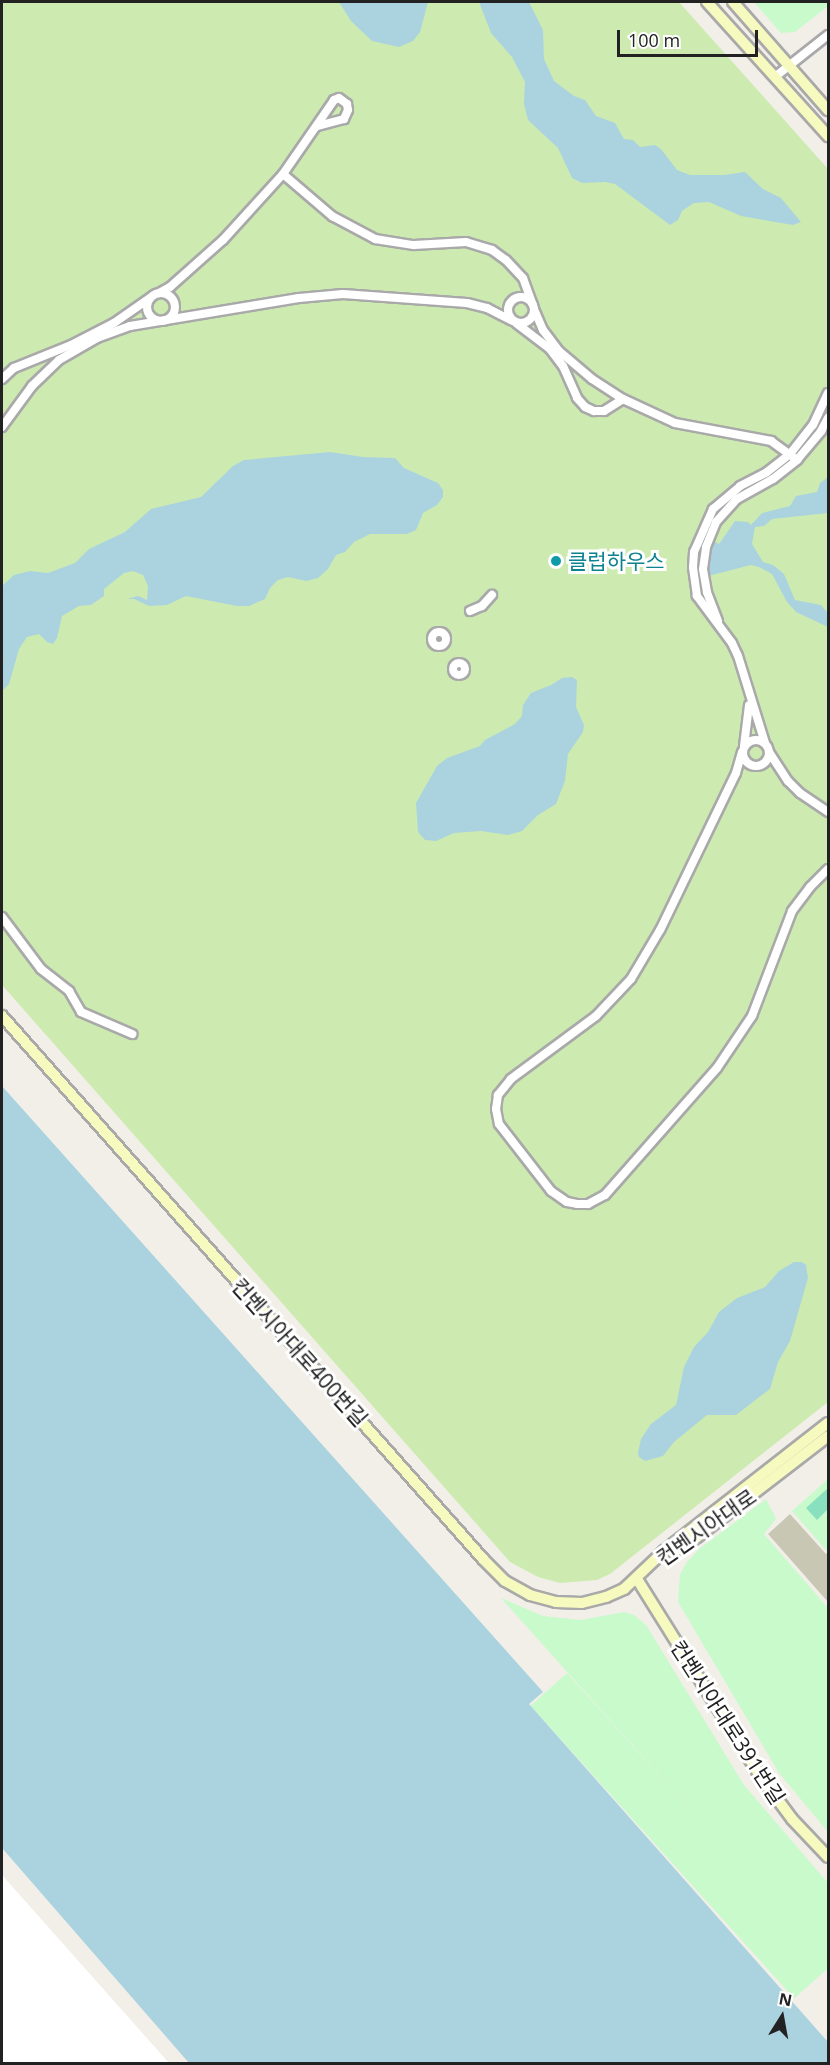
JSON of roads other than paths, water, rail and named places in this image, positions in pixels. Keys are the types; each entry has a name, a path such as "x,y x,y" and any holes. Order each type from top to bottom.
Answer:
{"street":[{"path":"707,2 828,136"},
{"path":"733,2 828,110"},
{"path":"776,76 828,35"},
{"path":"2,379 21,364 60,350 114,323 170,287 223,240 283,174 318,126"},
{"path":"283,174 332,216 368,236 414,246 474,244 499,254 523,278 543,330 559,351 592,379 623,399 675,423 721,434 757,437 771,441 793,457"},
{"path":"493,310 503,309 522,291 523,278"},
{"path":"170,287 174,310 177,315 186,317"},
{"path":"159,293 171,298"},
{"path":"2,428 32,386 70,352 110,332 162,320 299,298 343,294 456,302 493,310 514,322 550,349 563,366 577,398 585,407 594,411 604,411 623,399"},
{"path":"515,297 524,297 534,307"},
{"path":"150,298 147,311 153,318 162,320 170,317 174,310"},
{"path":"508,304 507,313 514,322"},
{"path":"514,322 529,321 534,307"},
{"path":"828,393 813,425 793,457 740,486 720,502 706,520 696,543 693,578 700,604 723,631 738,656 749,698 765,743 777,767 800,793 828,812"},
{"path":"723,631 705,580 706,547 716,522 728,507 773,479 821,431 828,418"},
{"path":"696,543 706,547"},
{"path":"693,578 705,580"},
{"path":"470,611 482,606 492,595"},
{"path":"749,698 743,749 736,773 652,945 631,979 596,1016 511,1079 498,1095 496,1109 499,1124 551,1191 567,1202 578,1204 588,1204 605,1195 717,1068 741,1034 762,995 785,923 801,897 828,869"},
{"path":"743,749 752,741 765,743"},
{"path":"743,749 744,761 751,766"},
{"path":"764,764 769,752"},
{"path":"736,773 751,766 764,764 777,767"},
{"path":"2,917 41,969 69,991 81,1012 132,1034"},
{"name":"컨벤시아대로400번길","path":"2,1016 499,1576 536,1598 569,1604 606,1597 637,1579 650,1566"},
{"name":"컨벤시아대로","path":"650,1566 664,1551 828,1423"},
{"name":"컨벤시아대로","path":"650,1566 697,1537 828,1436"},
{"name":"컨벤시아대로391번길","path":"637,1579 758,1773 792,1819 828,1857"}],"water":[{"path":"339,2 428,2 420,32 413,41 399,47 372,41 351,21"},
{"path":"479,2 529,2 543,30 544,59 554,81 574,96 585,100 596,116 615,123 624,139 633,140 640,147 655,145 661,149 677,170 690,175 724,175 745,172 763,189 781,198 801,222 793,225 741,216 709,202 694,203 682,211 678,220 670,225 615,184 582,183 572,178 558,148 528,120 524,104 525,82 512,57 491,33"},
{"path":"330,452 363,457 395,458 404,468 438,483 443,490 443,497 437,505 423,513 416,530 407,534 370,534 354,542 345,552 336,555 328,569 318,578 306,581 288,577 278,580 270,588 265,599 249,606 237,606 186,596 167,605 149,606 134,599 127,599 138,596 147,600 148,586 143,575 133,571 124,573 104,589 104,596 91,605 79,606 62,616 57,638 53,644 47,642 39,634 27,637 19,649 9,684 2,691 2,586 14,575 30,571 48,573 75,563 89,549 125,532 151,509 201,497 233,466 244,460"},
{"path":"828,477 828,513 772,519 764,526 755,527 752,544 763,562 773,565 784,574 795,600 821,605 828,613 828,627 796,612 787,602 772,574 759,567 751,565 708,576 707,552 711,540 719,544 735,521 748,522 751,525 762,513 790,506 796,496 817,492 820,483"},
{"path":"572,677 577,680 576,707 584,725 583,732 568,754 565,781 556,804 538,815 522,831 508,835 481,831 454,833 436,841 425,840 418,832 416,803 437,766 447,758 480,746 485,740 515,724 522,716 523,705 531,693 562,678"},
{"path":"2,1086 543,1692 529,1704 828,2042 828,2063 189,2063 2,1848"},
{"path":"794,1262 802,1262 806,1265 808,1278 790,1341 778,1362 770,1389 736,1415 707,1415 674,1442 663,1456 645,1461 639,1457 641,1439 651,1424 676,1405 684,1367 694,1347 708,1332 719,1312 737,1298 765,1287 779,1271"}],"place":[{"name":"클럽하우스","path":"556,561"}]}
